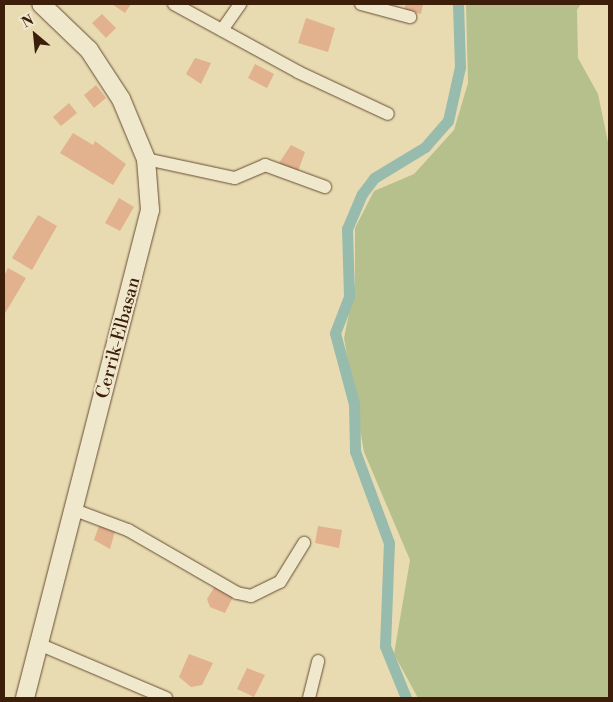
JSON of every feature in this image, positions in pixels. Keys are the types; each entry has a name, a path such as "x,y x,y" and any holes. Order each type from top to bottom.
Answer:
{"main road":[{"name":"Cerrik-Elbasan","path":"25,698 41,645 72,509 146,238 150,210 146,159 107,74 49,6"}],"street":[{"path":"174,4 388,114"},
{"path":"222,30 240,4"},
{"path":"361,4 410,17"},
{"path":"146,159 235,178 265,165 325,187"},
{"path":"72,509 128,530 237,593 251,596 280,582 304,543"},
{"path":"41,645 166,698"},
{"path":"310,698 318,661"}],"green space":[{"path":"466,4 581,4 577,10 578,58 598,94 609,147 609,698 418,698 394,654 410,560 364,452 344,338 355,283 355,228 374,191 414,174 454,130 468,83"}],"building":[{"path":"112,4 131,4 125,13"},
{"path":"406,4 423,4 421,14 404,10"},
{"path":"102,14 116,28 106,38 92,23"},
{"path":"306,18 335,28 328,52 298,43"},
{"path":"195,58 211,63 201,84 186,74"},
{"path":"255,64 274,74 267,88 248,78"},
{"path":"96,85 106,98 94,108 84,95"},
{"path":"69,103 77,113 61,126 53,117"},
{"path":"73,133 93,145 95,141 126,164 113,185 60,153"},
{"path":"291,145 305,152 297,174 279,163"},
{"path":"119,198 134,207 120,231 105,223"},
{"path":"38,215 57,226 32,270 12,258"},
{"path":"8,268 26,278 4,315 4,276"},
{"path":"100,523 116,528 110,549 94,540"},
{"path":"318,526 342,530 339,548 315,543"},
{"path":"215,586 234,595 225,613 210,607 207,599"},
{"path":"189,654 213,663 202,685 191,687 179,677"},
{"path":"247,668 265,675 254,697 237,689"}],"waterway":[{"path":"406,698 385,646 389,543 355,451 354,404 335,333 349,296 347,229 362,194 374,178 425,147 448,121 460,67 458,4"}]}
